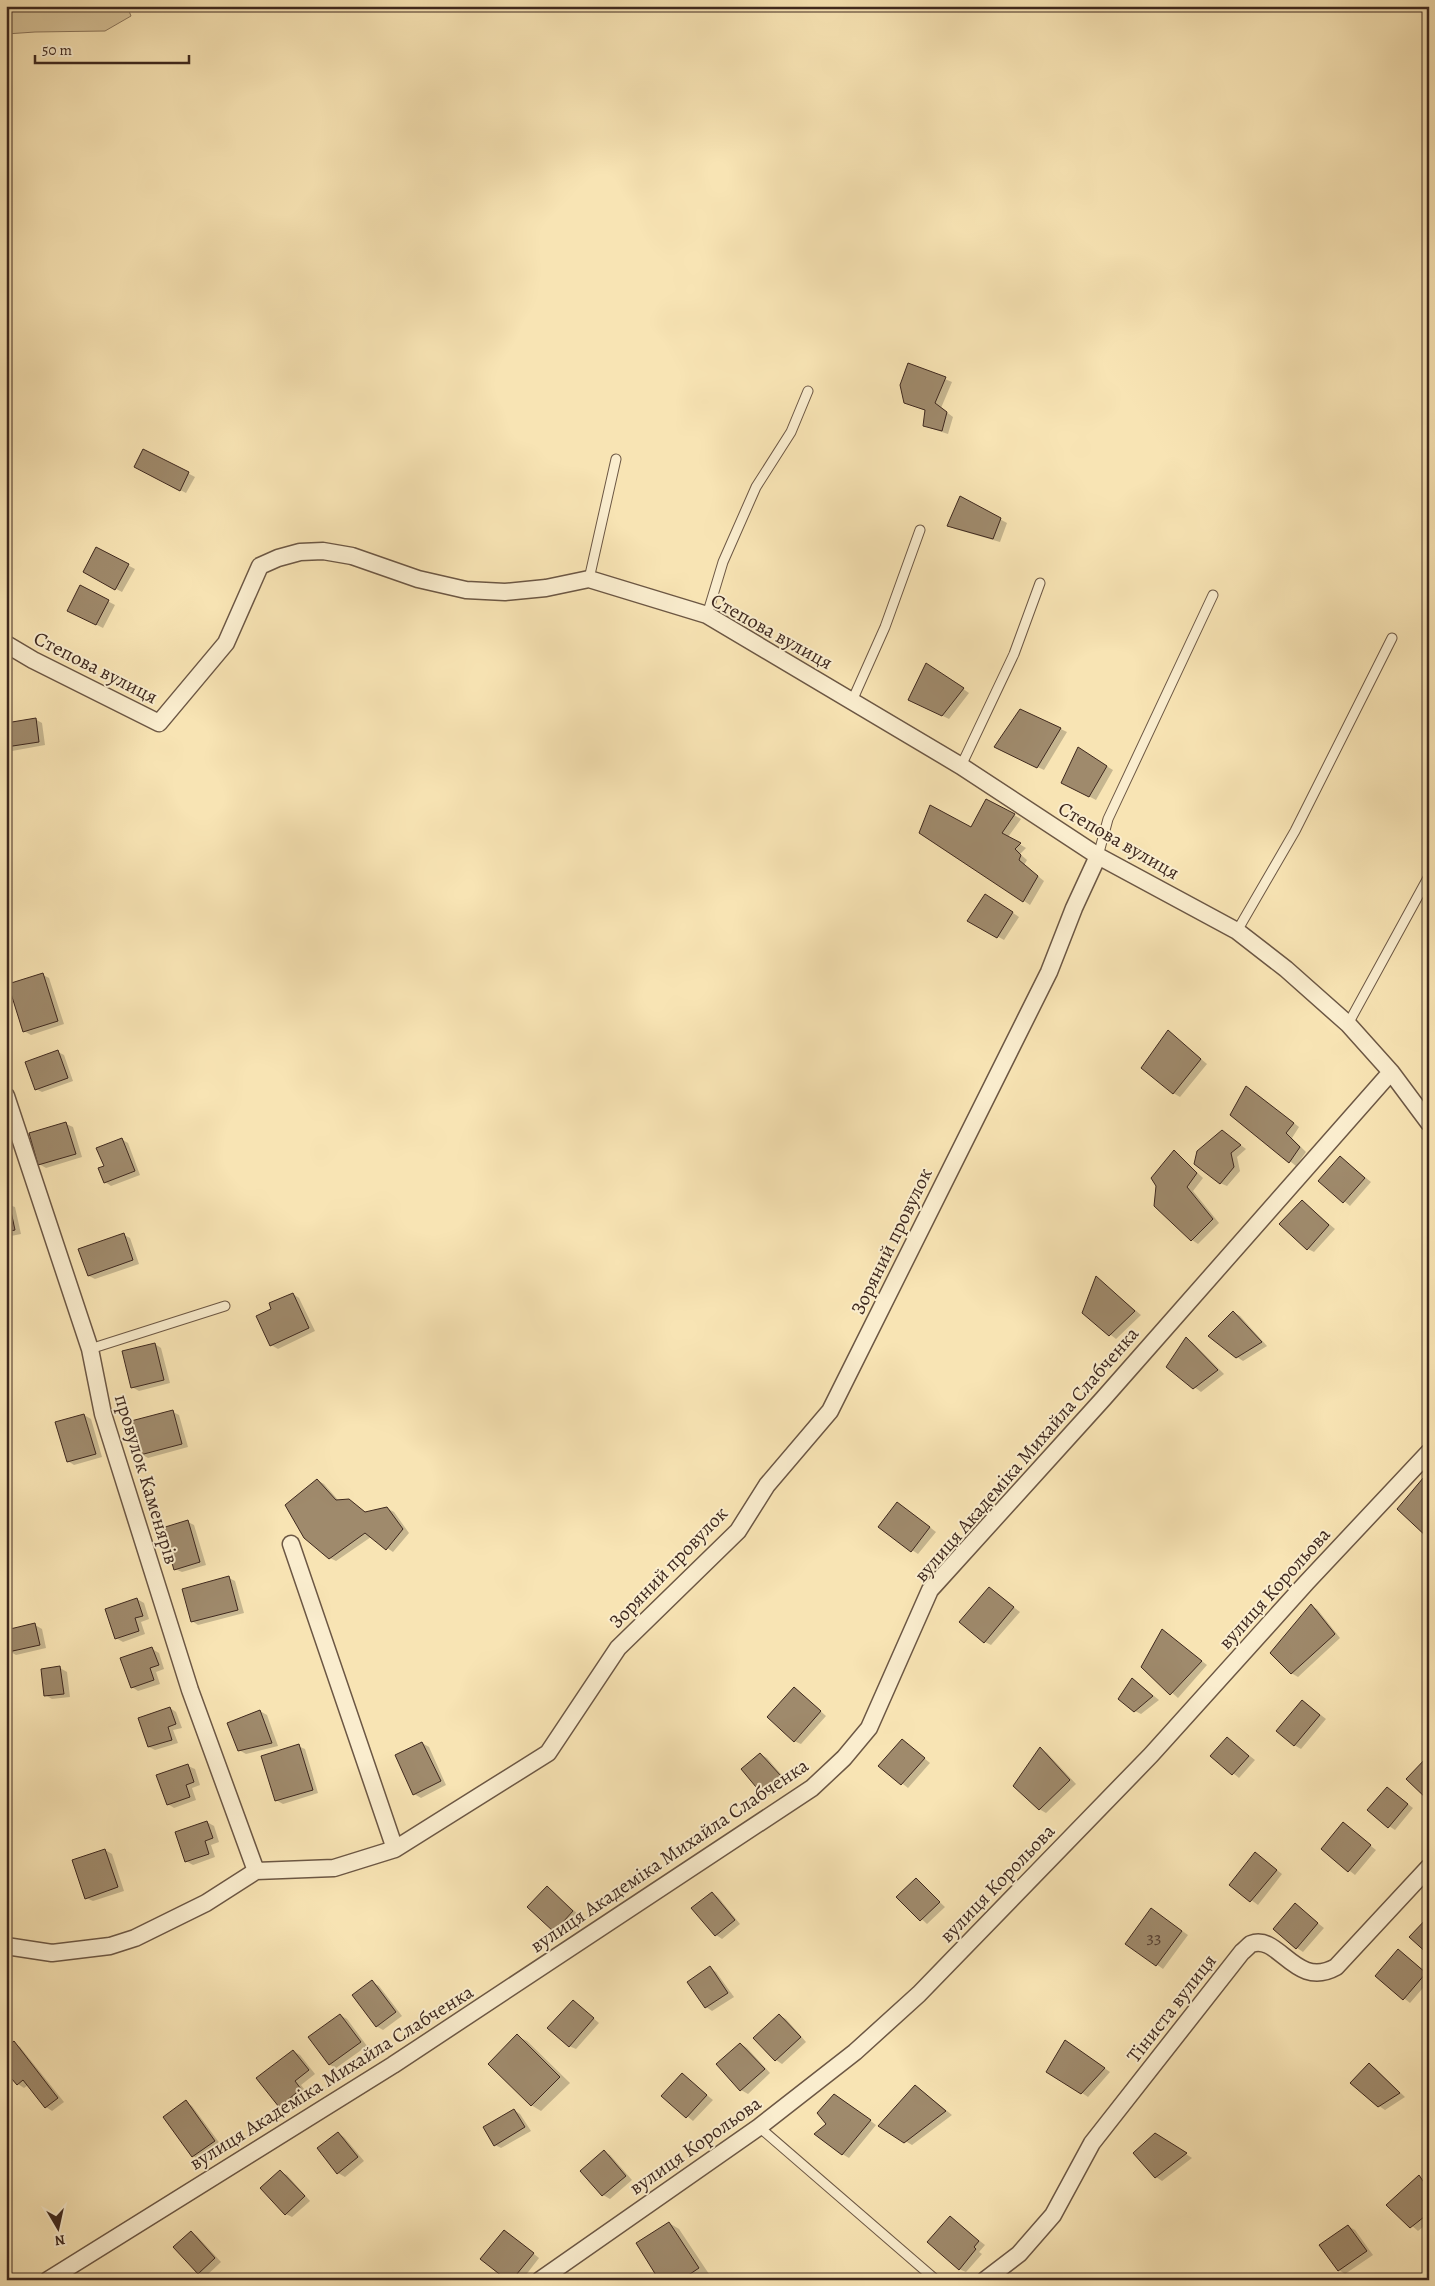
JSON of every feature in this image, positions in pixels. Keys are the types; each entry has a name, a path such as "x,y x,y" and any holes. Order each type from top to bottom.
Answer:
{"street":[{"name":"Степова вулиця","path":"6,644 33,660 159,722 226,643 260,566 278,558 300,552 323,551 352,556 418,579 466,590 505,592 546,588 589,579 707,615 961,766 1098,856 1237,931 1286,969 1348,1024 1391,1072 1429,1123"},
{"name":"Зоряний провулок","path":"6,1946 52,1952 85,1950 118,1943 135,1938 206,1903 256,1872 334,1868 395,1849 548,1753 618,1648 738,1531 767,1485 830,1411 1049,972 1074,908 1098,856"},
{"name":"вулиця Академіка Михайла Слабченка","path":"48,2280 401,2060 812,1788 844,1758 869,1728 930,1590 1102,1399 1391,1072"},
{"name":"провулок Каменярів","path":"6,1096 90,1349 103,1414 190,1690 256,1872"},
{"name":"вулиця Корольова","path":"540,2280 759,2127 855,2052 919,1994 1151,1755 1307,1582 1429,1452"},
{"path":"291,1544 395,1849"},
{"name":"Тіниста вулиця","path":"985,2280 1019,2254 1053,2214 1092,2142 1242,1952 1252,1944 1263,1944 1299,1968 1312,1973 1325,1973 1336,1966 1429,1868"}],"lane":[{"path":"707,615 723,562 756,488 791,432 808,391"},
{"path":"589,579 616,459"},
{"path":"852,701 885,627 920,530"},
{"path":"961,766 1014,654 1040,583"},
{"path":"1098,856 1108,819 1213,595"},
{"path":"1237,931 1295,832 1392,638"},
{"path":"1348,1024 1429,876"},
{"path":"90,1349 224,1306"},
{"path":"759,2127 936,2280"}],"shaded area":[{"path":"6,6 127,6 131,16 105,31 6,34"}],"building":[{"path":"908,363 946,377 935,403 947,412 942,431 923,426 925,410 904,403 900,385"},
{"path":"143,449 189,472 180,491 134,467"},
{"path":"960,496 1001,518 993,539 947,526"},
{"path":"96,547 129,564 115,590 83,572"},
{"path":"80,585 109,600 96,625 67,611"},
{"path":"926,663 964,688 942,716 908,700"},
{"path":"1020,709 1061,728 1037,768 994,747"},
{"path":"36,718 39,742 6,747 6,723"},
{"path":"1078,747 1107,766 1089,797 1061,783"},
{"path":"986,799 1015,814 1002,833 1021,843 1015,849 1021,855 1019,860 1038,876 1023,902 919,833 930,805 971,827"},
{"path":"985,894 1013,912 997,938 967,921"},
{"path":"43,973 58,1021 23,1032 8,984"},
{"path":"1168,1030 1201,1059 1173,1094 1141,1068"},
{"path":"58,1050 68,1078 35,1090 25,1062"},
{"path":"1246,1086 1294,1123 1286,1133 1300,1147 1289,1163 1230,1115"},
{"path":"66,1122 76,1154 38,1165 29,1133"},
{"path":"1222,1130 1241,1145 1231,1153 1234,1167 1220,1184 1194,1164 1197,1151"},
{"path":"122,1138 135,1171 104,1183 98,1168 104,1166 96,1148"},
{"path":"1174,1150 1197,1173 1187,1187 1213,1219 1191,1241 1154,1206 1156,1186 1151,1178"},
{"path":"1340,1156 1365,1178 1343,1203 1318,1181"},
{"path":"1302,1200 1329,1225 1307,1250 1279,1224"},
{"path":"9,1202 15,1230 6,1232 6,1203"},
{"path":"124,1233 133,1260 88,1276 78,1249"},
{"path":"1096,1276 1135,1311 1109,1336 1082,1313"},
{"path":"293,1293 309,1328 270,1346 256,1316 271,1309 269,1303"},
{"path":"1233,1311 1262,1342 1236,1358 1208,1336"},
{"path":"1186,1337 1218,1370 1193,1389 1166,1367"},
{"path":"155,1343 164,1380 131,1388 122,1351"},
{"path":"173,1410 182,1444 140,1455 131,1421"},
{"path":"84,1414 96,1454 67,1462 55,1422"},
{"path":"1429,1471 1429,1539 1397,1509"},
{"path":"317,1479 336,1500 349,1499 365,1512 387,1507 403,1529 386,1550 365,1533 329,1559 304,1538 285,1505"},
{"path":"897,1502 930,1527 911,1552 878,1527"},
{"path":"188,1520 200,1562 174,1570 162,1528"},
{"path":"229,1576 238,1610 191,1622 182,1589"},
{"path":"989,1587 1014,1607 984,1643 959,1622"},
{"path":"137,1598 143,1616 135,1618 139,1631 115,1639 105,1609"},
{"path":"1311,1604 1335,1634 1291,1674 1270,1653"},
{"path":"35,1623 40,1645 8,1652 6,1630"},
{"path":"1162,1629 1202,1661 1170,1695 1141,1667"},
{"path":"152,1647 159,1665 150,1668 154,1680 131,1688 120,1658"},
{"path":"60,1666 64,1694 44,1696 41,1669"},
{"path":"1132,1678 1153,1696 1134,1712 1118,1699"},
{"path":"794,1687 821,1711 794,1742 767,1717"},
{"path":"1302,1700 1320,1715 1294,1746 1276,1731"},
{"path":"170,1707 176,1724 168,1727 172,1740 148,1747 138,1718"},
{"path":"260,1710 272,1743 238,1751 227,1723"},
{"path":"1227,1737 1249,1756 1232,1775 1210,1756"},
{"path":"902,1739 925,1758 901,1785 878,1766"},
{"path":"422,1742 441,1781 413,1795 395,1755"},
{"path":"299,1744 313,1790 275,1801 261,1756"},
{"path":"1040,1747 1070,1780 1039,1810 1013,1786"},
{"path":"760,1753 781,1776 761,1793 741,1769"},
{"path":"1429,1755 1429,1801 1406,1779"},
{"path":"188,1764 194,1782 186,1785 190,1797 167,1805 156,1775"},
{"path":"1387,1787 1408,1804 1388,1828 1367,1810"},
{"path":"207,1821 213,1838 205,1841 209,1854 185,1862 175,1832"},
{"path":"1343,1822 1371,1845 1348,1872 1321,1849"},
{"path":"105,1849 118,1887 85,1899 72,1860"},
{"path":"1255,1852 1277,1870 1250,1902 1229,1885"},
{"path":"916,1878 940,1902 920,1921 896,1897"},
{"path":"547,1886 573,1911 554,1932 527,1907"},
{"path":"712,1892 735,1920 715,1936 691,1908"},
{"path":"1295,1903 1318,1923 1296,1949 1273,1929"},
{"path":"1151,1908 1182,1931 1156,1966 1125,1944"},
{"path":"1429,1916 1429,1955 1409,1937"},
{"path":"1398,1949 1426,1973 1403,2000 1375,1976"},
{"path":"710,1966 728,1993 705,2008 687,1982"},
{"path":"372,1980 396,2012 376,2027 352,1995"},
{"path":"573,2000 594,2018 569,2047 547,2028"},
{"path":"340,2014 361,2042 329,2065 308,2037"},
{"path":"779,2014 801,2037 775,2061 753,2038"},
{"path":"517,2034 560,2077 531,2106 488,2064"},
{"path":"1065,2040 1105,2068 1081,2094 1046,2072"},
{"path":"14,2041 58,2098 45,2108 23,2080 17,2085 6,2072 6,2047"},
{"path":"740,2043 765,2069 740,2091 716,2064"},
{"path":"293,2050 309,2070 295,2081 301,2089 279,2107 256,2078"},
{"path":"1369,2063 1400,2093 1378,2107 1350,2083"},
{"path":"682,2073 707,2095 686,2118 661,2096"},
{"path":"915,2085 946,2111 904,2143 878,2126"},
{"path":"834,2094 871,2120 842,2155 814,2134 826,2124 817,2113"},
{"path":"186,2100 215,2141 192,2157 163,2117"},
{"path":"514,2109 525,2127 494,2146 483,2127"},
{"path":"338,2132 358,2157 337,2174 317,2148"},
{"path":"1155,2133 1187,2153 1155,2178 1133,2153"},
{"path":"604,2150 626,2176 602,2196 580,2171"},
{"path":"280,2170 305,2196 285,2215 260,2188"},
{"path":"1419,2175 1429,2190 1429,2213 1410,2228 1386,2205"},
{"path":"950,2216 979,2241 974,2247 976,2249 959,2270 927,2242"},
{"path":"669,2222 699,2268 681,2280 659,2280 636,2243"},
{"path":"1348,2225 1367,2251 1338,2271 1319,2245"},
{"path":"504,2230 534,2253 512,2280 507,2280 480,2259"},
{"path":"191,2231 215,2258 198,2274 173,2247"}]}
